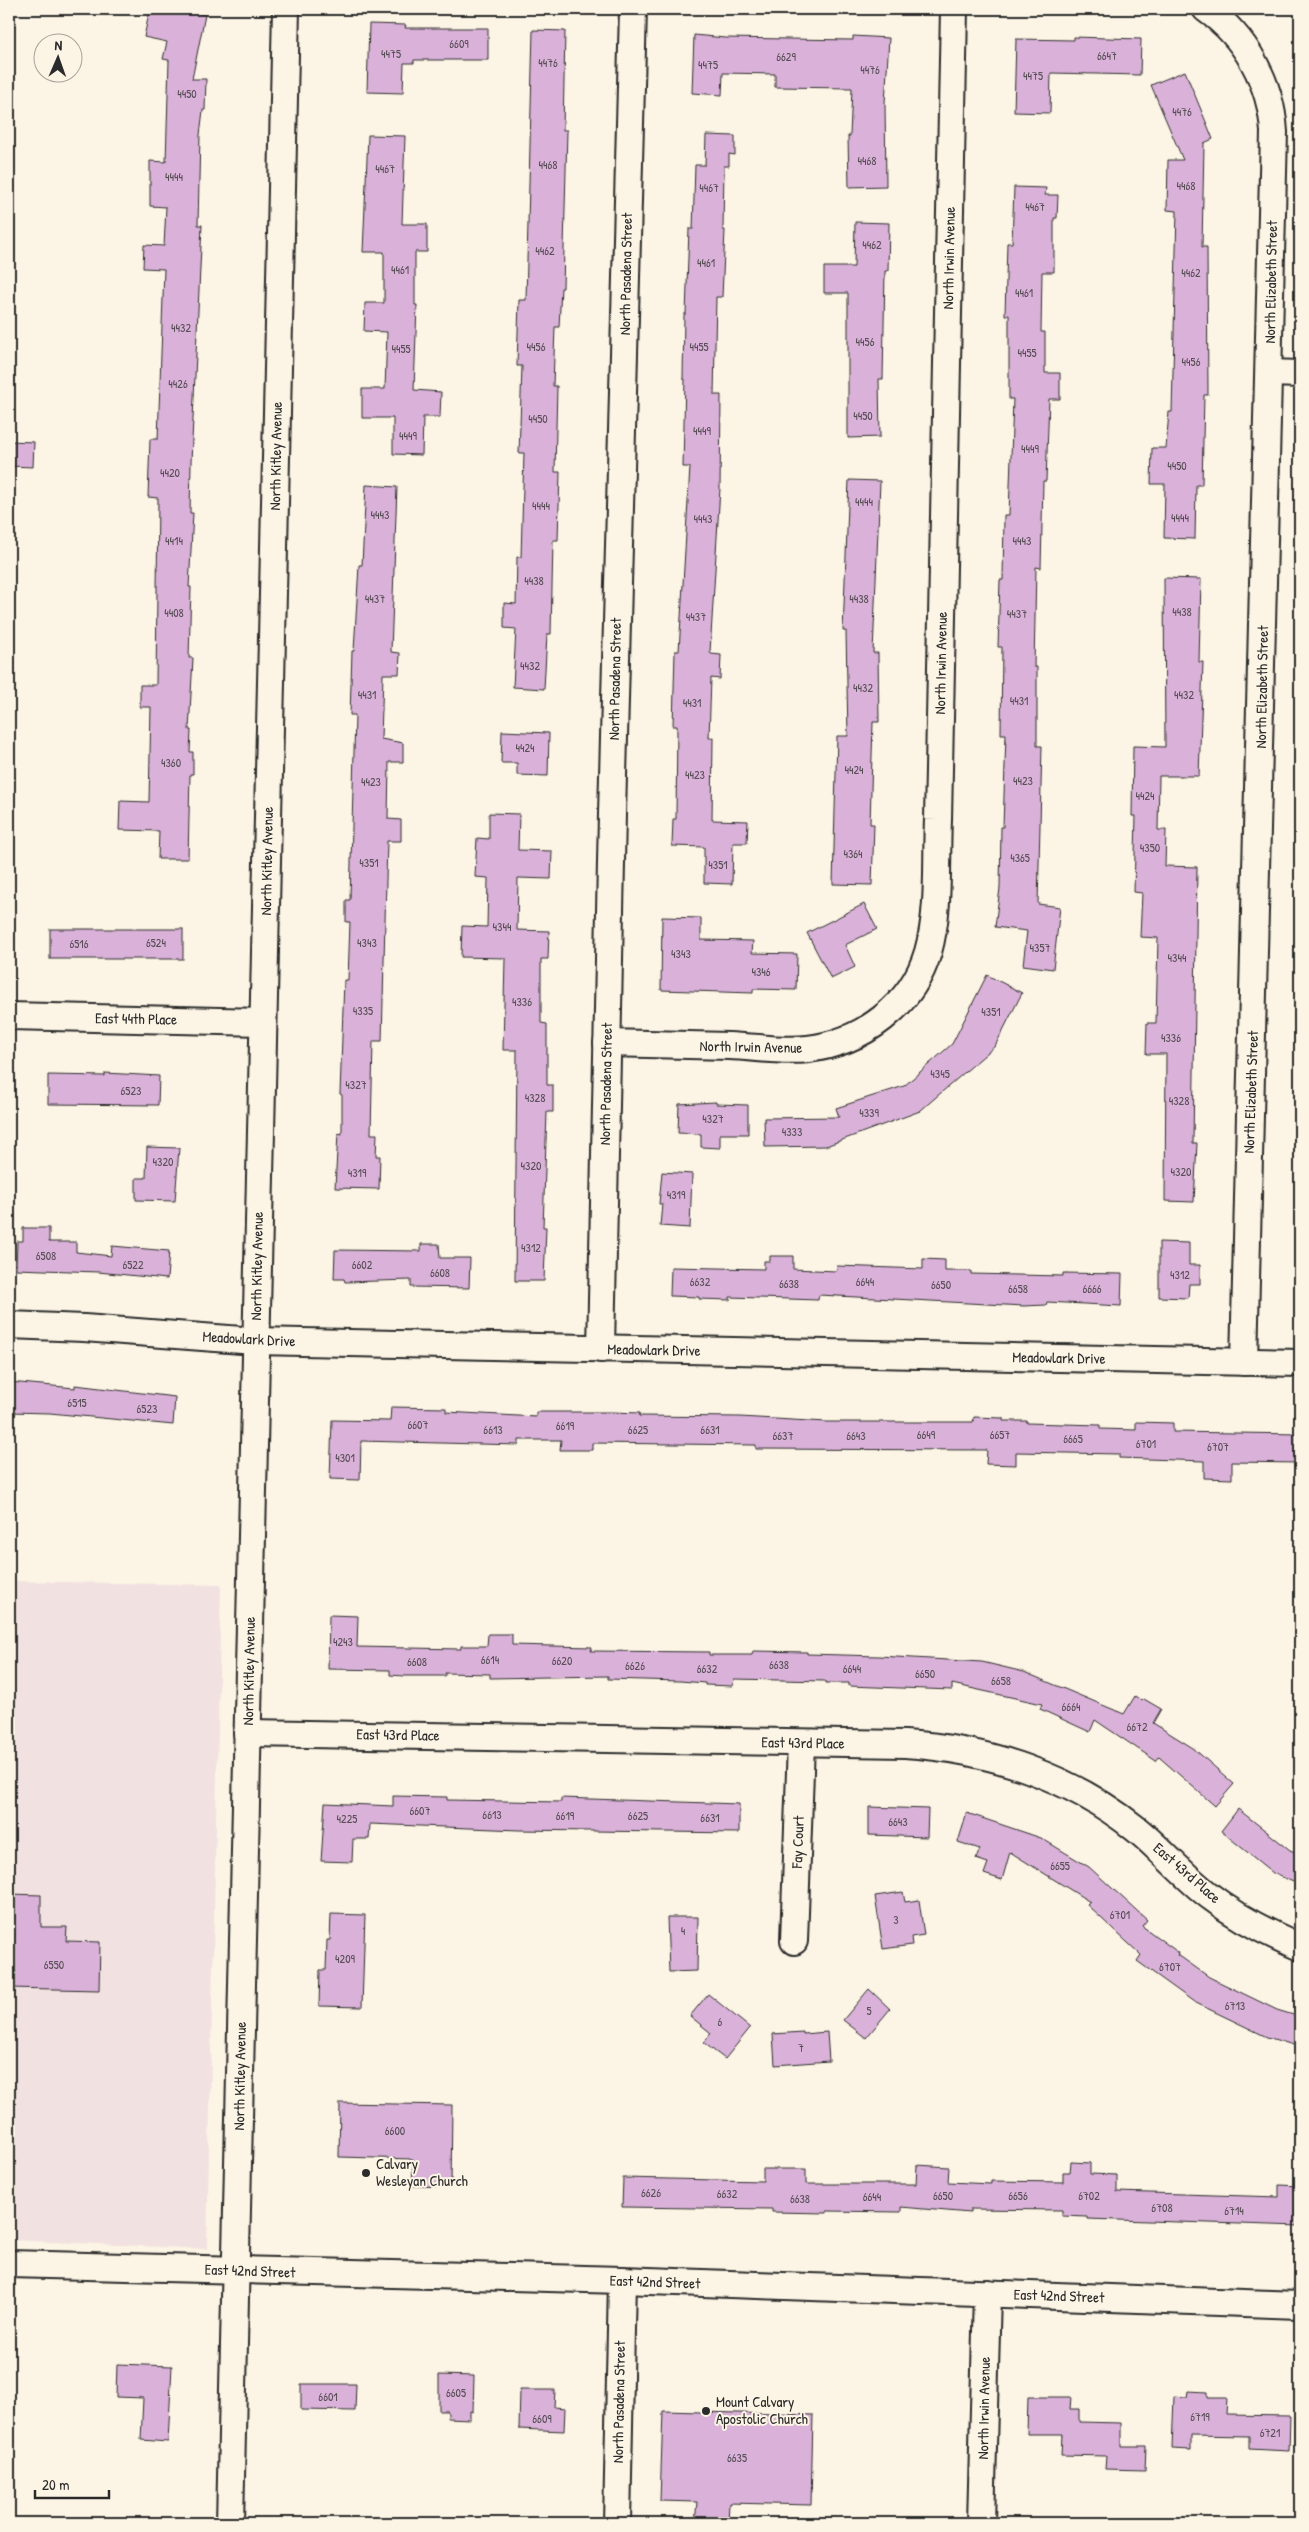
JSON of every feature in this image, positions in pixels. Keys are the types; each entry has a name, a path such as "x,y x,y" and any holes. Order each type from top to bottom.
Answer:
{"street":[{"name":"North Kitley Avenue","path":"230,2523 286,9"},
{"name":"North Pasadena Street","path":"601,1349 633,9"},
{"name":"North Irwin Avenue","path":"607,1043 806,1049 842,1041 859,1034 890,1012 914,982 927,954 934,919 938,820 954,9"},
{"name":"North Elizabeth Street","path":"1206,9 1226,25 1255,63 1264,85 1273,119 1269,373 1244,1362"},
{"path":"1269,373 1300,374"},
{"name":"East 44th Place","path":"9,1016 263,1022"},
{"name":"Meadowlark Drive","path":"9,1325 84,1328 256,1341 1300,1363"},
{"name":"East 43rd Place","path":"248,1733 905,1744 950,1748 1005,1760 1058,1780 1078,1790 1135,1828 1211,1898 1250,1923 1300,1947"},
{"name":"Fay Court","path":"794,1941 801,1743"},
{"name":"East 42nd Street","path":"9,2264 622,2280 1300,2305"},
{"name":"North Pasadena Street","path":"617,2523 622,2280"},
{"name":"North Irwin Avenue","path":"981,2523 987,2293"}],"shaded area":[{"path":"9,1581 221,1585 207,2249 9,2240"}],"building":[{"path":"150,9 191,9 191,12 205,15 192,79 206,79 205,110 203,110 200,135 198,225 202,225 191,462 190,513 193,513 189,587 191,587 189,658 193,658 189,730 191,730 190,752 193,752 193,774 190,774 188,859 158,859 159,831 119,830 120,801 149,802 151,707 140,707 140,685 156,685 158,498 148,497 150,439 158,439 164,269 143,268 144,245 164,246 166,207 150,206 150,161 166,162 169,60 163,59 167,42 144,37"},
{"path":"369,24 406,25 405,28 488,28 488,60 414,60 414,63 404,63 403,93 367,92"},
{"path":"533,30 565,31 563,130 567,130 563,288 561,288 559,327 555,327 553,386 557,386 555,472 560,472 558,540 553,540 551,634 547,634 544,689 513,687 516,629 504,628 504,603 516,604 517,557 521,557 524,453 519,453 522,366 517,366 519,300 526,300"},
{"path":"694,35 725,38 853,40 853,36 889,38 885,103 886,186 849,187 848,136 850,136 852,88 775,87 775,74 723,73 722,95 692,93"},
{"path":"1074,37 1141,39 1140,75 1051,73 1050,113 1014,112 1016,39 1074,40"},
{"path":"1185,71 1213,139 1204,143 1202,247 1207,247 1208,395 1204,395 1202,485 1196,485 1195,539 1164,538 1165,484 1151,484 1152,448 1166,448 1169,412 1172,412 1177,211 1167,210 1168,160 1183,160 1151,85"},
{"path":"368,135 405,136 402,224 427,224 427,252 415,252 415,305 417,305 414,390 441,392 440,417 423,417 422,455 393,454 393,418 362,418 362,389 385,389 387,332 364,331 365,303 384,303 384,252 363,252"},
{"path":"706,135 735,136 735,155 729,154 729,166 724,166 723,230 725,230 722,297 716,297 714,395 721,395 720,488 710,652 711,654 721,655 720,679 711,678 709,738 713,738 712,820 748,821 747,843 733,843 732,884 704,883 704,847 672,846 673,819 676,819 677,726 673,726 675,651 679,651 690,467 683,467 684,314 686,314 689,229 693,229 695,165 705,165"},
{"path":"1014,187 1046,188 1045,195 1058,195 1057,218 1054,218 1054,272 1042,272 1041,332 1045,332 1045,373 1060,373 1060,399 1049,399 1046,481 1043,481 1041,568 1036,567 1034,667 1037,667 1037,746 1042,746 1038,904 1060,907 1053,969 1023,965 1027,931 995,927 1000,888 1006,734 1001,734 1002,647 998,647 1000,580 1003,580 1004,515 1009,515 1013,399 1009,399 1009,315 1005,315 1007,243 1012,243"},
{"path":"855,222 889,223 888,271 885,271 883,379 879,379 880,437 848,438 848,293 824,293 824,267 854,267"},
{"path":"9,441 34,442 33,467 9,466"},
{"path":"849,480 880,481 873,653 878,653 879,722 873,722 870,824 874,824 872,885 833,884 837,736 848,736 846,631 843,631"},
{"path":"366,485 397,487 391,652 400,653 399,674 383,674 381,739 403,743 403,762 389,762 388,819 401,820 401,841 387,841 382,1041 373,1041 371,1134 377,1134 376,1156 380,1156 379,1189 335,1188 338,1133 342,1134 342,1095 340,1094 344,980 348,980 350,922 346,922 346,900 350,900 355,715 350,715 352,651 354,651 359,565 362,565"},
{"path":"1164,578 1201,579 1199,662 1203,662 1199,776 1159,776 1158,830 1166,830 1165,866 1197,867 1193,1143 1197,1143 1194,1202 1165,1201 1166,1054 1146,1054 1147,1023 1156,1023 1158,938 1140,937 1142,893 1134,892 1136,816 1132,816 1133,746 1165,747"},
{"path":"502,731 549,733 548,776 517,775 517,763 501,763"},
{"path":"489,813 519,814 518,850 552,851 551,879 518,878 517,930 549,931 548,959 541,959 541,1023 547,1024 547,1085 553,1085 553,1112 547,1112 543,1227 546,1227 544,1281 515,1281 517,1050 503,1050 505,958 461,957 462,926 487,927 488,878 475,877 477,838 489,839"},
{"path":"864,904 877,929 845,945 855,967 831,979 807,933"},
{"path":"662,917 701,918 701,940 753,941 752,953 797,954 796,990 753,989 753,993 661,990"},
{"path":"50,929 183,929 183,959 50,959"},
{"path":"987,975 1022,993 995,1046 920,1111 826,1146 765,1147 764,1118 839,1117 836,1108 904,1086 952,1044"},
{"path":"105,1073 159,1076 158,1105 48,1104 48,1075 105,1076"},
{"path":"716,1102 716,1104 748,1105 748,1134 720,1134 720,1148 701,1147 701,1134 678,1133 679,1104"},
{"path":"147,1147 179,1148 175,1201 136,1200 136,1178 146,1178"},
{"path":"662,1172 692,1174 690,1228 660,1226 662,1204 659,1204"},
{"path":"23,1228 49,1228 49,1242 76,1242 76,1252 111,1256 112,1246 169,1251 167,1279 98,1272 16,1269 17,1241 23,1241"},
{"path":"1159,1242 1189,1243 1189,1265 1200,1265 1200,1284 1189,1284 1188,1298 1159,1297"},
{"path":"421,1244 439,1244 440,1258 470,1258 469,1288 411,1287 411,1280 345,1282 344,1279 334,1279 335,1250 421,1251"},
{"path":"770,1256 793,1256 793,1269 836,1271 837,1266 923,1269 923,1259 945,1260 945,1271 971,1271 971,1274 1063,1276 1063,1273 1122,1274 1121,1306 1047,1302 1046,1305 1024,1306 819,1295 818,1300 730,1297 730,1300 670,1296 671,1267 764,1269 764,1261 770,1261"},
{"path":"9,1382 75,1388 75,1385 175,1397 173,1425 50,1413 9,1412"},
{"path":"391,1407 446,1408 446,1412 536,1417 536,1412 612,1412 640,1413 639,1416 740,1417 827,1422 973,1422 974,1417 1003,1418 1003,1421 1027,1421 1027,1423 1100,1425 1100,1429 1136,1430 1136,1422 1173,1423 1173,1432 1300,1434 1300,1463 1232,1462 1232,1479 1204,1478 1204,1461 1119,1458 1119,1454 1016,1452 1016,1465 986,1464 987,1450 756,1449 756,1445 592,1443 592,1450 560,1450 561,1440 519,1440 519,1445 361,1441 360,1480 330,1479 332,1420 390,1421"},
{"path":"329,1615 358,1616 357,1647 461,1649 461,1646 487,1646 488,1634 512,1634 512,1645 592,1647 591,1651 709,1652 709,1655 752,1655 753,1651 807,1652 807,1654 982,1662 1024,1672 1124,1714 1135,1696 1142,1701 1144,1699 1161,1709 1153,1723 1193,1748 1234,1784 1215,1806 1159,1757 1156,1761 1095,1720 1090,1732 1040,1709 1042,1704 952,1684 952,1690 849,1686 849,1683 825,1683 825,1681 734,1679 733,1686 705,1685 705,1683 680,1681 608,1679 608,1676 490,1678 490,1674 445,1673 445,1676 404,1676 390,1675 390,1670 328,1669"},
{"path":"393,1796 447,1797 447,1800 561,1802 561,1798 739,1804 739,1833 519,1830 370,1824 369,1839 353,1839 352,1862 321,1861 325,1803 393,1806"},
{"path":"869,1807 928,1809 927,1837 869,1835"},
{"path":"1238,1809 1290,1850 1300,1854 1300,1885 1273,1873 1221,1831"},
{"path":"967,1813 1041,1838 1089,1867 1147,1920 1142,1926 1179,1953 1178,1955 1209,1977 1277,2010 1300,2017 1300,2047 1267,2037 1194,2002 1137,1961 1141,1955 1087,1905 1090,1902 1010,1852 1002,1880 984,1874 988,1863 976,1859 980,1849 958,1842"},
{"path":"903,1892 905,1902 919,1900 924,1935 911,1937 912,1945 883,1949 875,1896"},
{"path":"9,1894 41,1895 41,1927 67,1927 66,1941 100,1942 99,1990 9,1988"},
{"path":"331,1914 365,1915 362,2007 319,2006 320,1970 326,1970 327,1940 330,1940"},
{"path":"667,1917 698,1917 697,1971 669,1972"},
{"path":"869,1989 890,2009 866,2038 843,2020"},
{"path":"708,1994 750,2028 725,2059 704,2043 711,2033 690,2016"},
{"path":"803,2032 803,2034 827,2032 829,2061 775,2065 773,2034"},
{"path":"340,2103 452,2105 451,2187 412,2186 413,2159 339,2157"},
{"path":"1071,2162 1090,2163 1090,2174 1117,2175 1117,2192 1279,2197 1279,2185 1300,2186 1300,2226 1087,2219 1087,2217 1062,2216 1062,2210 970,2209 970,2213 901,2207 901,2212 827,2211 827,2213 772,2212 772,2209 622,2207 623,2178 763,2181 763,2169 806,2169 806,2184 916,2184 917,2165 949,2167 948,2182 991,2184 991,2181 1063,2182 1063,2172 1070,2172"},
{"path":"117,2364 172,2366 168,2442 141,2440 143,2398 116,2397"},
{"path":"439,2375 474,2376 473,2412 470,2411 470,2419 448,2418 448,2411 439,2411"},
{"path":"301,2384 356,2384 355,2411 301,2410"},
{"path":"520,2390 555,2390 554,2407 565,2408 564,2431 519,2429"},
{"path":"1188,2391 1207,2392 1207,2398 1227,2398 1226,2415 1290,2416 1289,2451 1249,2449 1249,2436 1191,2435 1191,2450 1172,2449 1174,2396 1187,2397"},
{"path":"1028,2397 1071,2397 1070,2409 1079,2409 1079,2422 1121,2423 1121,2446 1146,2446 1145,2470 1105,2469 1106,2456 1061,2455 1062,2434 1027,2434"},
{"path":"663,2411 813,2415 811,2505 729,2503 728,2523 695,2523 697,2502 660,2501"}],"place":[{"name":"Calvary Wesleyan Church","path":"366,2173"},
{"name":"Mount Calvary Apostolic Church","path":"706,2411"}]}
